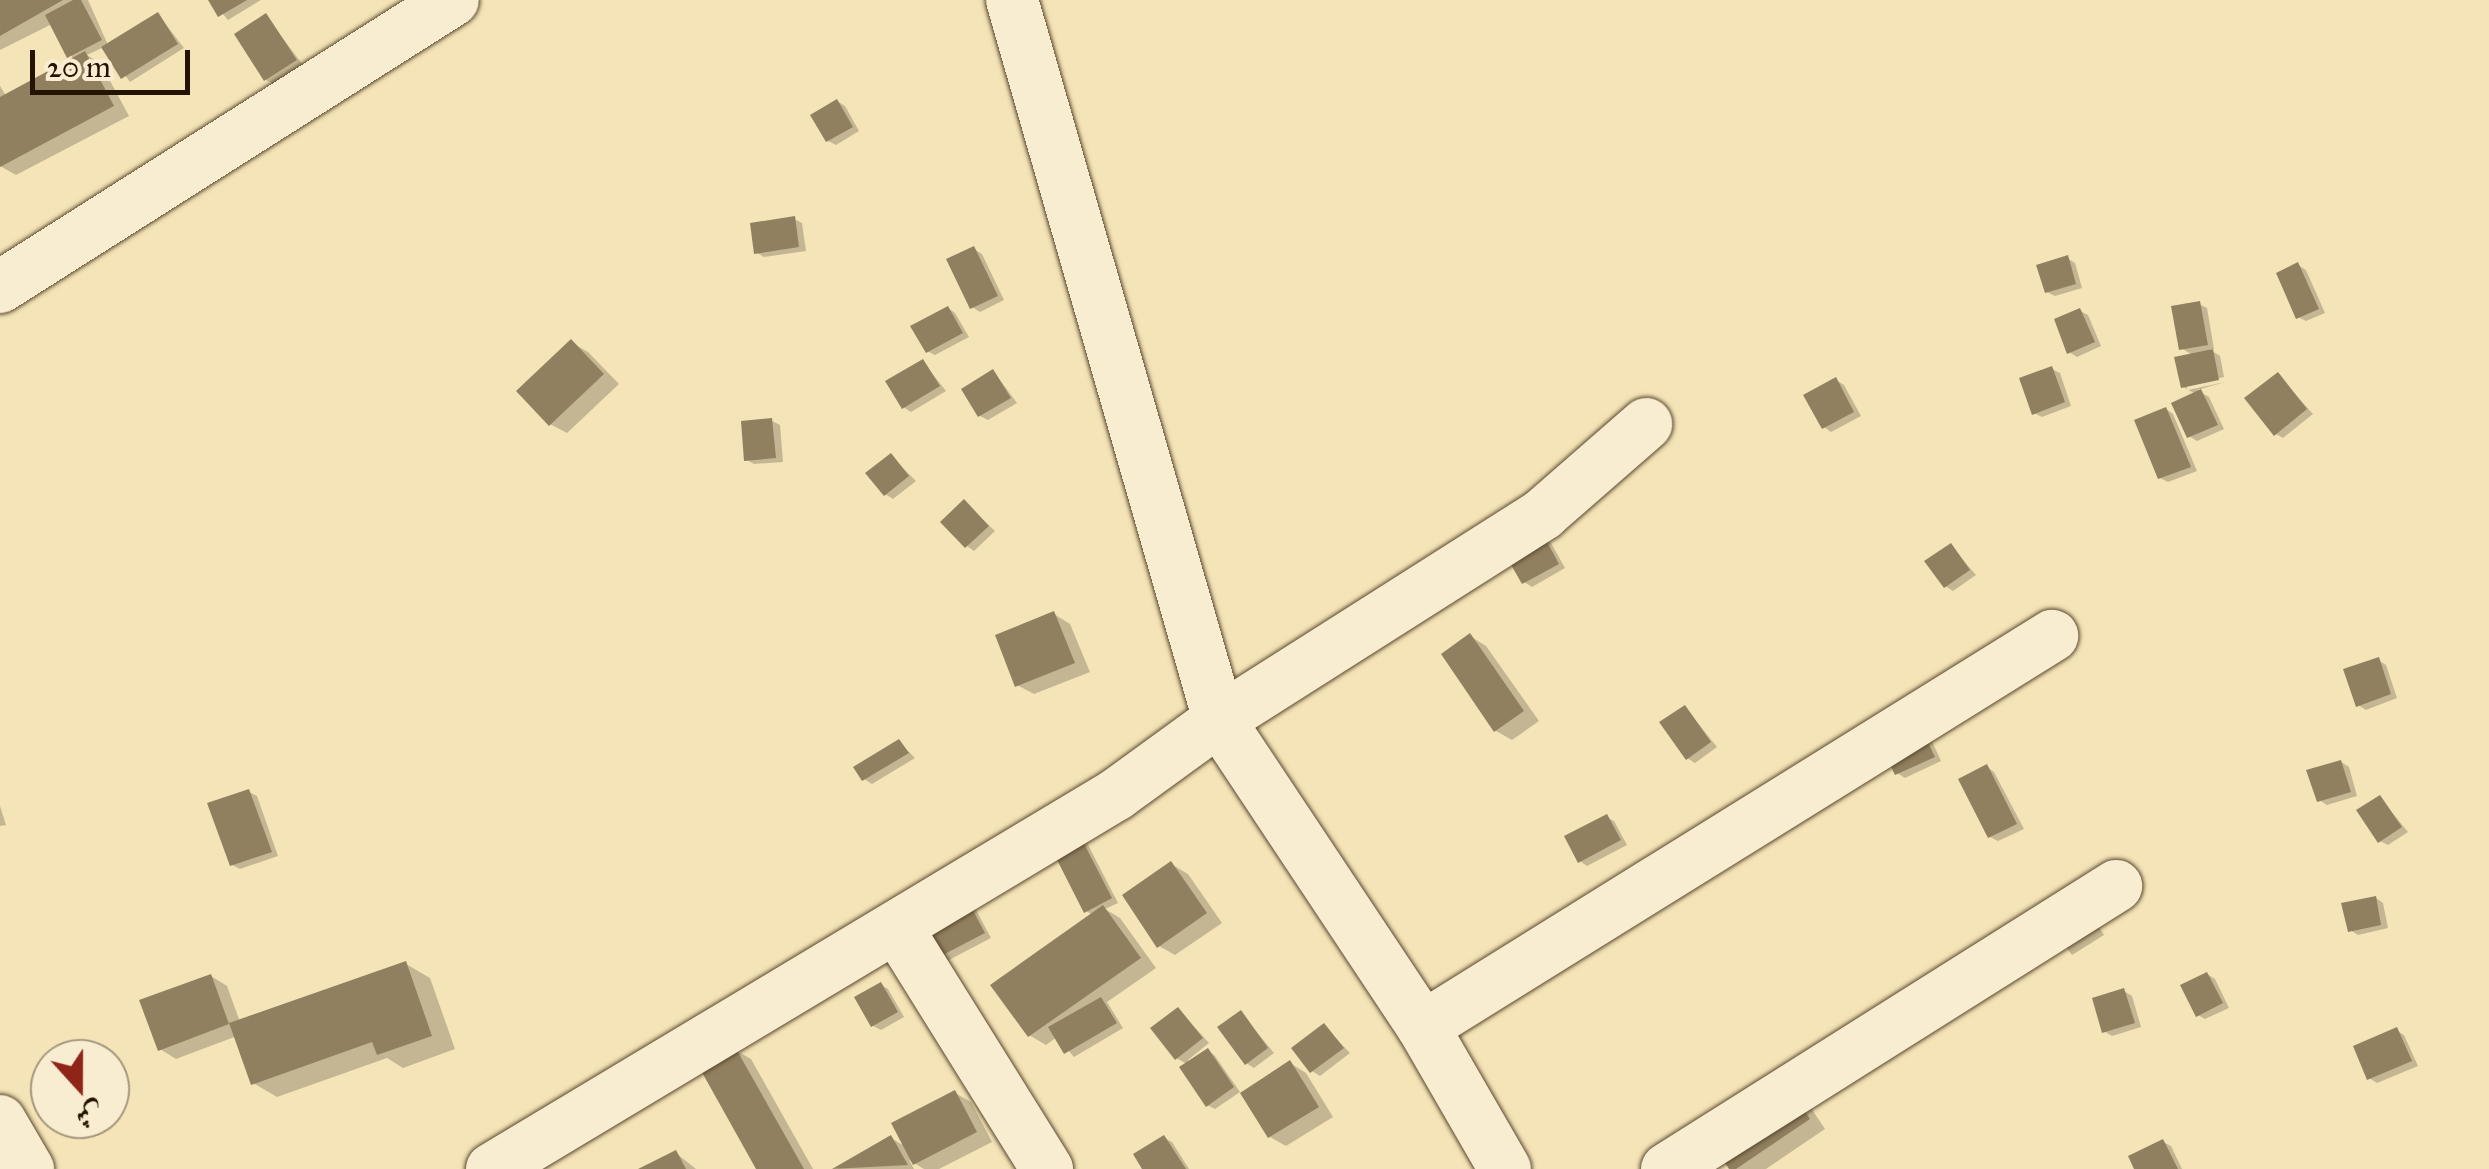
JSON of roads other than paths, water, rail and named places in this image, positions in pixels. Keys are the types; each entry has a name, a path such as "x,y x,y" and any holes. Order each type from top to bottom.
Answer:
{"street":[{"path":"0,286 453,0"},
{"path":"1012,0 1219,720 1423,1027 1504,1169"},
{"path":"492,1169 566,1150 897,928 1117,794 1219,720 1542,514 1646,424"},
{"path":"1423,1027 2052,636"},
{"path":"1668,1169 2116,886"},
{"path":"897,928 1047,1169"},
{"path":"0,1121 28,1169"}]}
